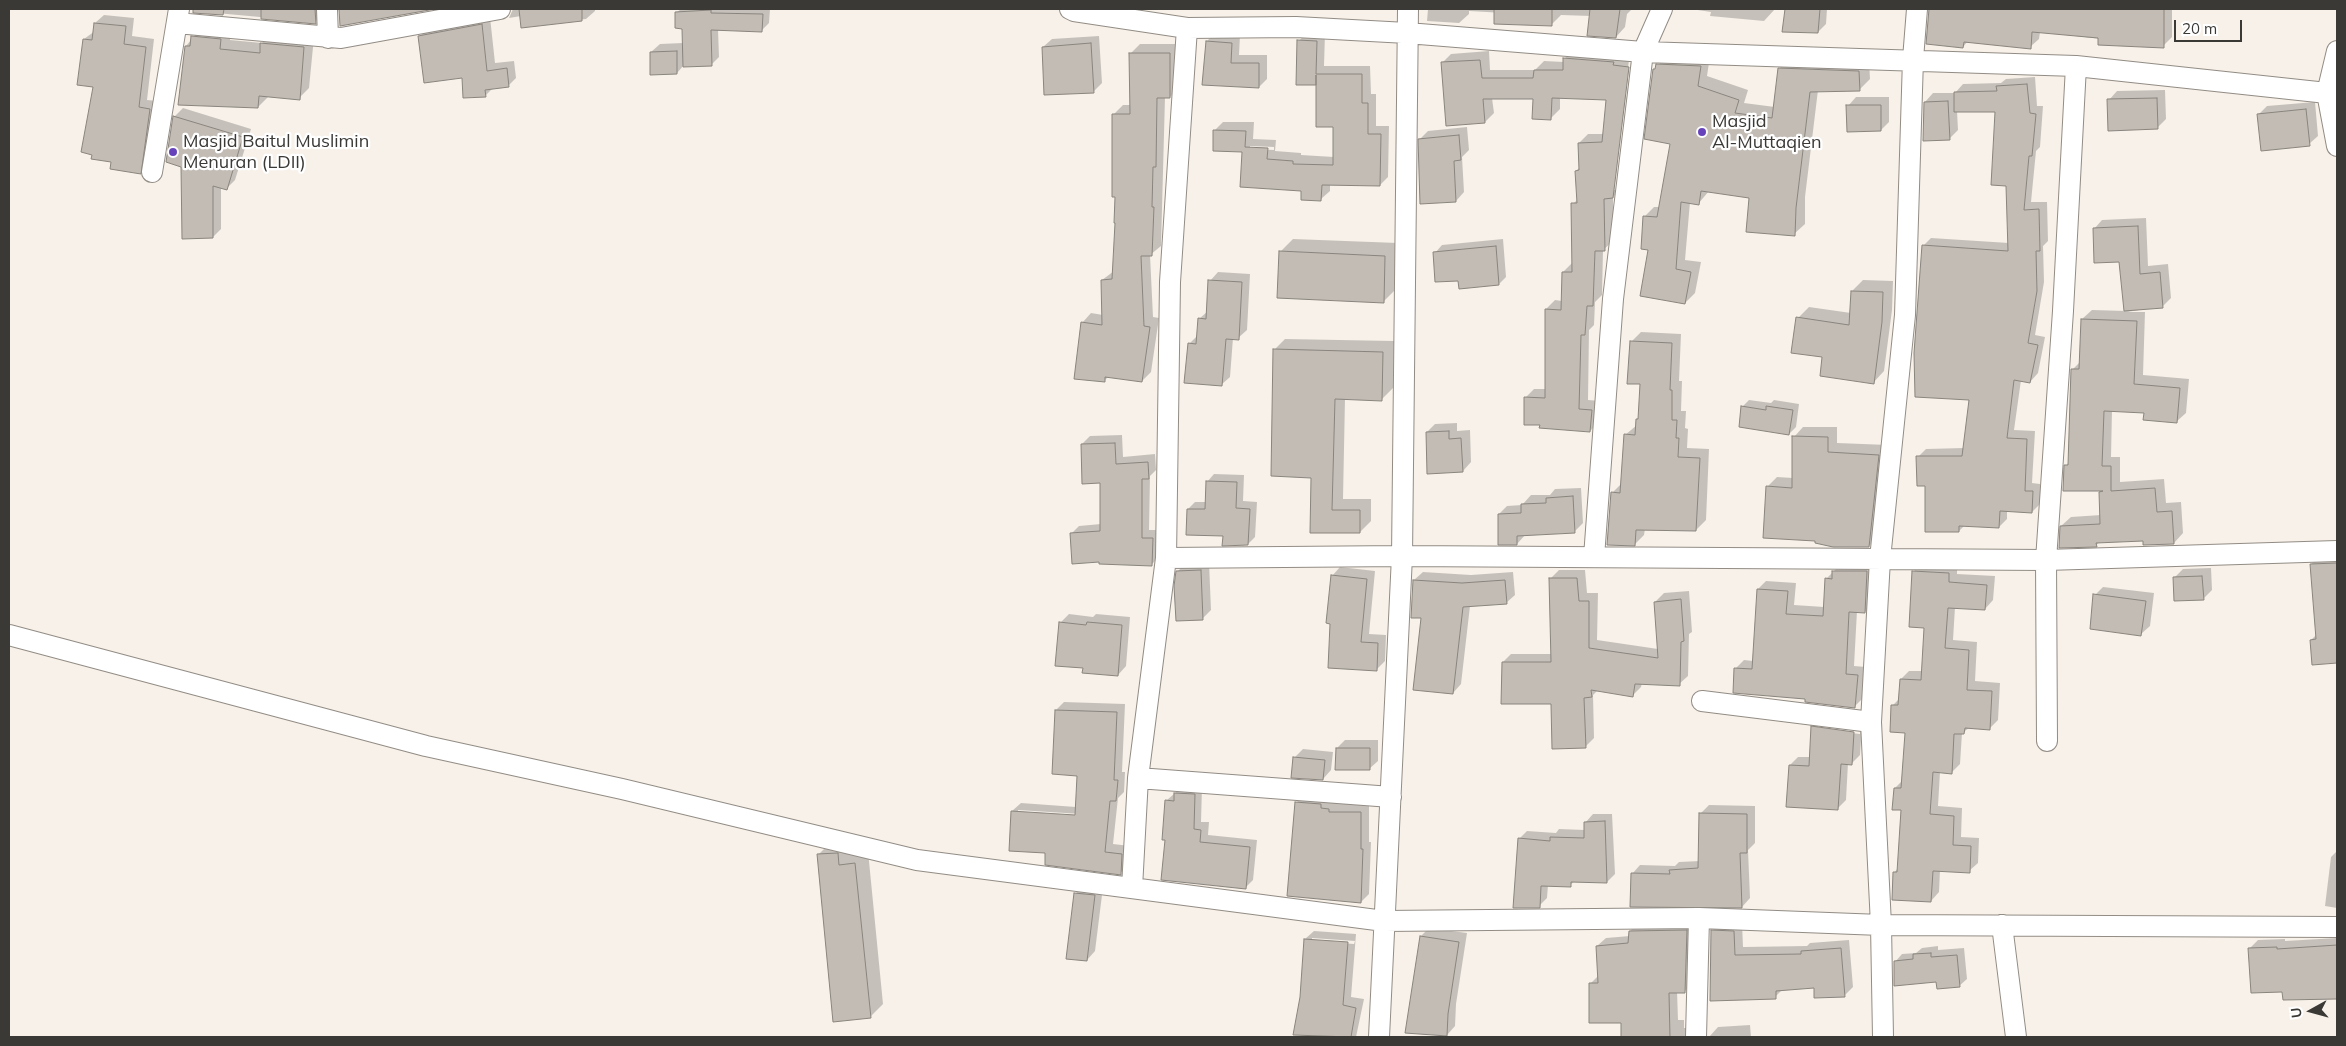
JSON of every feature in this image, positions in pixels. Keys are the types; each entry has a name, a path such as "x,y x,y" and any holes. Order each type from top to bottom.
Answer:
{"street":[{"path":"327,9 328,38"},
{"path":"152,172 178,16 328,38 360,36 496,9"},
{"path":"1070,9 1187,28 1296,27 1407,33 1642,52 1913,59 2076,66 2332,93"},
{"path":"1380,1037 1402,556 1408,9"},
{"path":"1594,557 1613,299 1642,52 1662,9"},
{"path":"1883,1037 1881,925 1872,722 1880,559 1905,315 1913,59 1917,9"},
{"path":"1132,888 1138,778 1166,558 1170,282 1187,28"},
{"path":"2337,51 2332,93 2337,146"},
{"path":"2047,741 2046,560 2063,311 2076,66"},
{"path":"1166,558 1402,556 2046,560 2337,551"},
{"path":"9,635 426,746 622,789 917,860 1384,921 1699,918 1881,925 2337,927"},
{"path":"1702,701 1872,722"},
{"path":"1138,778 1391,797"},
{"path":"1696,1037 1699,918"},
{"path":"2002,925 2016,1037"}],"building":[{"path":"193,9 224,9 223,15 193,13"},
{"path":"261,9 315,9 316,24 261,19"},
{"path":"339,9 435,9 340,26"},
{"path":"519,9 582,9 582,21 521,28"},
{"path":"1494,9 1552,9 1552,26 1494,24"},
{"path":"1590,9 1620,9 1616,38 1587,36"},
{"path":"1785,9 1820,9 1818,33 1782,32"},
{"path":"1929,9 2164,9 2164,48 2098,45 2098,38 2032,32 2031,49 1964,42 1963,48 1926,44"},
{"path":"711,10 711,13 763,14 762,32 711,30 712,66 683,67 682,29 675,28 675,12"},
{"path":"94,23 126,26 124,44 146,47 139,107 150,109 141,174 110,169 111,162 91,159 92,155 81,152 93,87 77,85 83,39 92,40"},
{"path":"482,24 487,71 507,68 509,87 485,90 486,97 463,98 462,78 424,83 418,36"},
{"path":"191,36 221,39 220,49 260,53 260,43 304,47 300,100 259,96 258,108 178,105 185,46 190,46"},
{"path":"1297,40 1317,41 1316,74 1362,74 1362,103 1368,103 1368,134 1381,134 1380,186 1322,185 1321,201 1301,200 1301,191 1240,187 1242,152 1213,151 1213,130 1246,131 1245,147 1268,148 1267,159 1293,161 1293,164 1333,165 1333,127 1316,127 1316,85 1296,85"},
{"path":"1206,41 1232,43 1231,63 1259,63 1259,88 1202,85"},
{"path":"1091,43 1094,93 1044,95 1042,47"},
{"path":"677,51 677,74 650,75 650,52"},
{"path":"1129,53 1170,53 1170,98 1157,98 1156,167 1153,167 1152,256 1141,256 1144,326 1150,327 1142,382 1105,377 1105,382 1074,379 1081,322 1102,325 1101,280 1112,279 1115,197 1112,197 1112,114 1130,114"},
{"path":"1563,58 1614,62 1613,65 1629,67 1613,198 1604,199 1605,251 1595,251 1593,306 1587,306 1585,335 1581,335 1579,409 1592,410 1590,432 1539,428 1540,425 1524,425 1524,397 1545,398 1545,309 1561,310 1562,272 1572,272 1571,203 1577,203 1575,171 1579,170 1578,143 1602,142 1606,100 1552,98 1551,120 1532,119 1533,99 1483,99 1485,123 1446,126 1441,62 1480,60 1482,78 1533,78 1534,70 1563,70"},
{"path":"1656,64 1701,66 1698,86 1739,100 1735,113 1772,118 1778,68 1859,71 1860,91 1810,92 1796,208 1795,236 1746,232 1749,198 1701,191 1699,205 1681,202 1676,269 1691,272 1685,304 1640,296 1648,250 1641,249 1643,216 1657,217 1670,144 1644,139 1653,69 1655,69"},
{"path":"2027,84 2030,113 2036,114 2032,156 2029,156 2024,210 2039,209 2040,251 2036,251 2037,291 2028,343 2038,345 2030,383 2014,380 2007,438 2027,439 2025,491 2033,491 2032,513 2000,511 1999,528 1959,526 1959,532 1925,532 1925,486 1917,486 1916,456 1962,456 1969,400 1915,397 1914,353 1922,245 2008,251 2006,186 1991,185 1995,112 1954,112 1954,92 1997,91 1996,86"},
{"path":"2157,98 2158,129 2108,131 2107,99"},
{"path":"1948,101 1950,140 1923,141 1924,102"},
{"path":"1846,105 1881,105 1881,131 1847,132"},
{"path":"2306,109 2310,146 2261,151 2257,114"},
{"path":"173,116 243,137 227,190 213,186 213,238 182,239 181,167 166,162"},
{"path":"1459,135 1461,160 1454,161 1456,202 1420,204 1418,139"},
{"path":"2138,226 2140,274 2160,272 2163,308 2124,311 2119,262 2094,263 2093,228"},
{"path":"1496,246 1499,285 1459,289 1458,281 1435,282 1433,252"},
{"path":"1279,251 1385,256 1384,303 1277,298"},
{"path":"1208,280 1242,282 1239,340 1226,339 1222,386 1184,383 1188,343 1196,344 1198,318 1206,319"},
{"path":"1851,291 1883,292 1882,322 1874,384 1820,376 1822,357 1791,353 1796,317 1849,325"},
{"path":"2081,319 2137,321 2134,384 2180,388 2177,423 2143,420 2144,413 2104,411 2102,466 2111,466 2111,491 2155,488 2157,512 2172,511 2174,544 2143,545 2143,541 2096,543 2097,547 2059,548 2060,526 2100,524 2099,492 2103,491 2063,491 2064,465 2068,465 2071,369 2079,369"},
{"path":"1630,341 1672,343 1670,390 1672,390 1672,420 1677,420 1676,438 1679,438 1678,457 1700,458 1696,531 1636,530 1635,546 1607,545 1611,492 1620,493 1624,434 1635,435 1636,419 1638,419 1640,384 1627,384"},
{"path":"1273,349 1383,352 1382,401 1335,399 1332,510 1360,510 1360,533 1310,533 1311,478 1271,476"},
{"path":"1741,406 1766,410 1766,406 1793,410 1789,435 1739,427"},
{"path":"1449,431 1449,439 1461,438 1463,472 1427,474 1426,432"},
{"path":"1792,436 1828,437 1828,452 1879,455 1869,547 1833,547 1815,543 1815,541 1763,538 1766,486 1792,488"},
{"path":"1115,443 1116,464 1148,462 1149,479 1142,479 1142,538 1153,538 1152,566 1099,564 1099,562 1072,564 1070,533 1100,531 1100,483 1082,484 1081,444"},
{"path":"1206,481 1237,482 1236,508 1250,509 1248,545 1222,546 1223,536 1186,535 1187,509 1205,509"},
{"path":"1573,496 1575,533 1517,536 1517,545 1498,545 1498,514 1521,513 1521,504 1546,503 1546,498"},
{"path":"2337,563 2337,663 2312,665 2310,640 2316,639 2310,564"},
{"path":"1201,570 1203,620 1176,621 1174,586 1176,571"},
{"path":"1832,571 1867,571 1865,613 1849,612 1846,674 1858,675 1855,708 1805,702 1805,699 1733,693 1734,668 1752,669 1757,589 1788,591 1786,614 1823,616 1825,578 1832,579"},
{"path":"1912,571 1949,573 1949,582 1987,585 1985,610 1948,608 1945,648 1969,650 1967,690 1992,691 1990,730 1965,728 1964,734 1954,734 1952,774 1933,772 1930,814 1954,816 1953,845 1971,846 1970,873 1933,871 1931,902 1892,900 1893,872 1897,872 1901,810 1892,810 1894,788 1901,788 1905,733 1890,732 1891,705 1898,705 1900,679 1921,680 1924,628 1909,627"},
{"path":"1331,575 1367,579 1361,642 1378,643 1377,671 1328,668 1330,624 1326,623"},
{"path":"2202,576 2204,600 2174,601 2173,577"},
{"path":"1549,578 1577,578 1579,601 1589,601 1589,648 1658,658 1654,602 1681,599 1684,641 1681,642 1680,686 1635,684 1633,697 1591,690 1592,697 1584,698 1586,748 1552,749 1551,704 1501,704 1502,662 1551,662"},
{"path":"1413,580 1462,583 1505,580 1507,604 1463,607 1453,694 1413,690 1421,618 1411,618"},
{"path":"2093,594 2146,601 2141,636 2090,629"},
{"path":"1059,622 1086,625 1087,622 1122,625 1118,676 1082,673 1083,668 1055,666"},
{"path":"1055,710 1117,712 1114,780 1118,780 1116,801 1110,801 1105,852 1122,854 1121,875 1045,865 1045,853 1009,851 1011,811 1075,815 1077,776 1052,774"},
{"path":"1811,726 1854,732 1852,765 1841,764 1838,810 1786,807 1789,765 1809,766"},
{"path":"1336,748 1370,748 1370,770 1335,770"},
{"path":"1293,757 1325,760 1323,780 1291,778"},
{"path":"1174,793 1195,794 1194,829 1201,830 1200,842 1250,847 1246,889 1161,880 1165,840 1162,840 1165,800 1174,801"},
{"path":"1295,802 1321,804 1321,808 1329,809 1329,812 1361,812 1361,849 1363,849 1361,903 1287,896"},
{"path":"1699,813 1747,814 1747,853 1740,853 1742,908 1630,907 1631,873 1670,874 1669,870 1698,868"},
{"path":"1605,821 1607,883 1571,882 1571,887 1541,886 1540,908 1513,908 1518,838 1550,841 1550,837 1584,838 1584,822"},
{"path":"838,853 839,865 855,863 871,1018 833,1022 817,854"},
{"path":"1074,893 1095,895 1087,961 1066,959"},
{"path":"1687,930 1685,993 1669,993 1670,1037 1621,1037 1621,1023 1589,1023 1589,983 1598,983 1596,946 1628,943 1629,931"},
{"path":"1711,930 1734,931 1735,955 1801,954 1801,951 1841,948 1845,997 1814,998 1814,988 1776,991 1776,999 1710,1001"},
{"path":"1420,936 1459,942 1448,1014 1447,1036 1405,1033"},
{"path":"1304,939 1348,942 1343,1005 1356,1008 1351,1037 1293,1035 1300,997"},
{"path":"2337,945 2337,999 2283,1000 2282,992 2251,993 2248,948 2277,947 2277,949"},
{"path":"1931,953 1931,957 1957,955 1960,987 1937,989 1936,982 1894,986 1894,961 1913,959 1913,954"}],"place":[{"name":"Masjid Al-Muttaqien","path":"1702,132"},
{"name":"Masjid Baitul Muslimin Menuran (LDII)","path":"173,152"}]}
